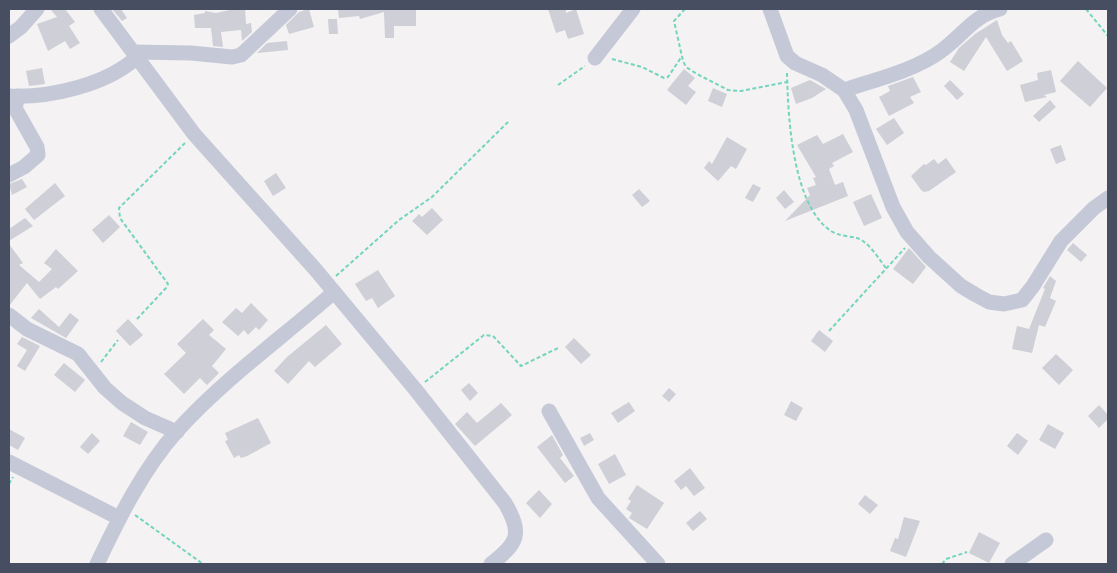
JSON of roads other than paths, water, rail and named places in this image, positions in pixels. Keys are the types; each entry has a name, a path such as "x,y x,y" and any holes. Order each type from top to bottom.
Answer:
{"street":[{"path":"9,36 21,28 37,9"},
{"path":"101,9 194,134 262,207 415,389 483,474 516,521 513,546 491,564"},
{"path":"9,175 24,167 38,155 37,147 15,108 13,96 55,94 68,90 122,69 136,55 191,53 232,57 241,55 290,9"},
{"path":"596,58 633,9"},
{"path":"770,9 787,56 796,63 822,75 844,90 856,110 900,222 935,263 961,286 976,295 989,302 1004,304 1019,302 1033,286 1061,241 1094,208 1108,198"},
{"path":"844,90 921,62 941,52 979,17 1000,9"},
{"path":"97,564 122,513 149,469 176,432 226,383 330,288"},
{"path":"9,315 27,329 78,354 105,388 122,403 145,418 176,432"},
{"path":"549,411 598,498 658,564"},
{"path":"9,462 122,513"},
{"path":"1012,564 1046,540"}]}
